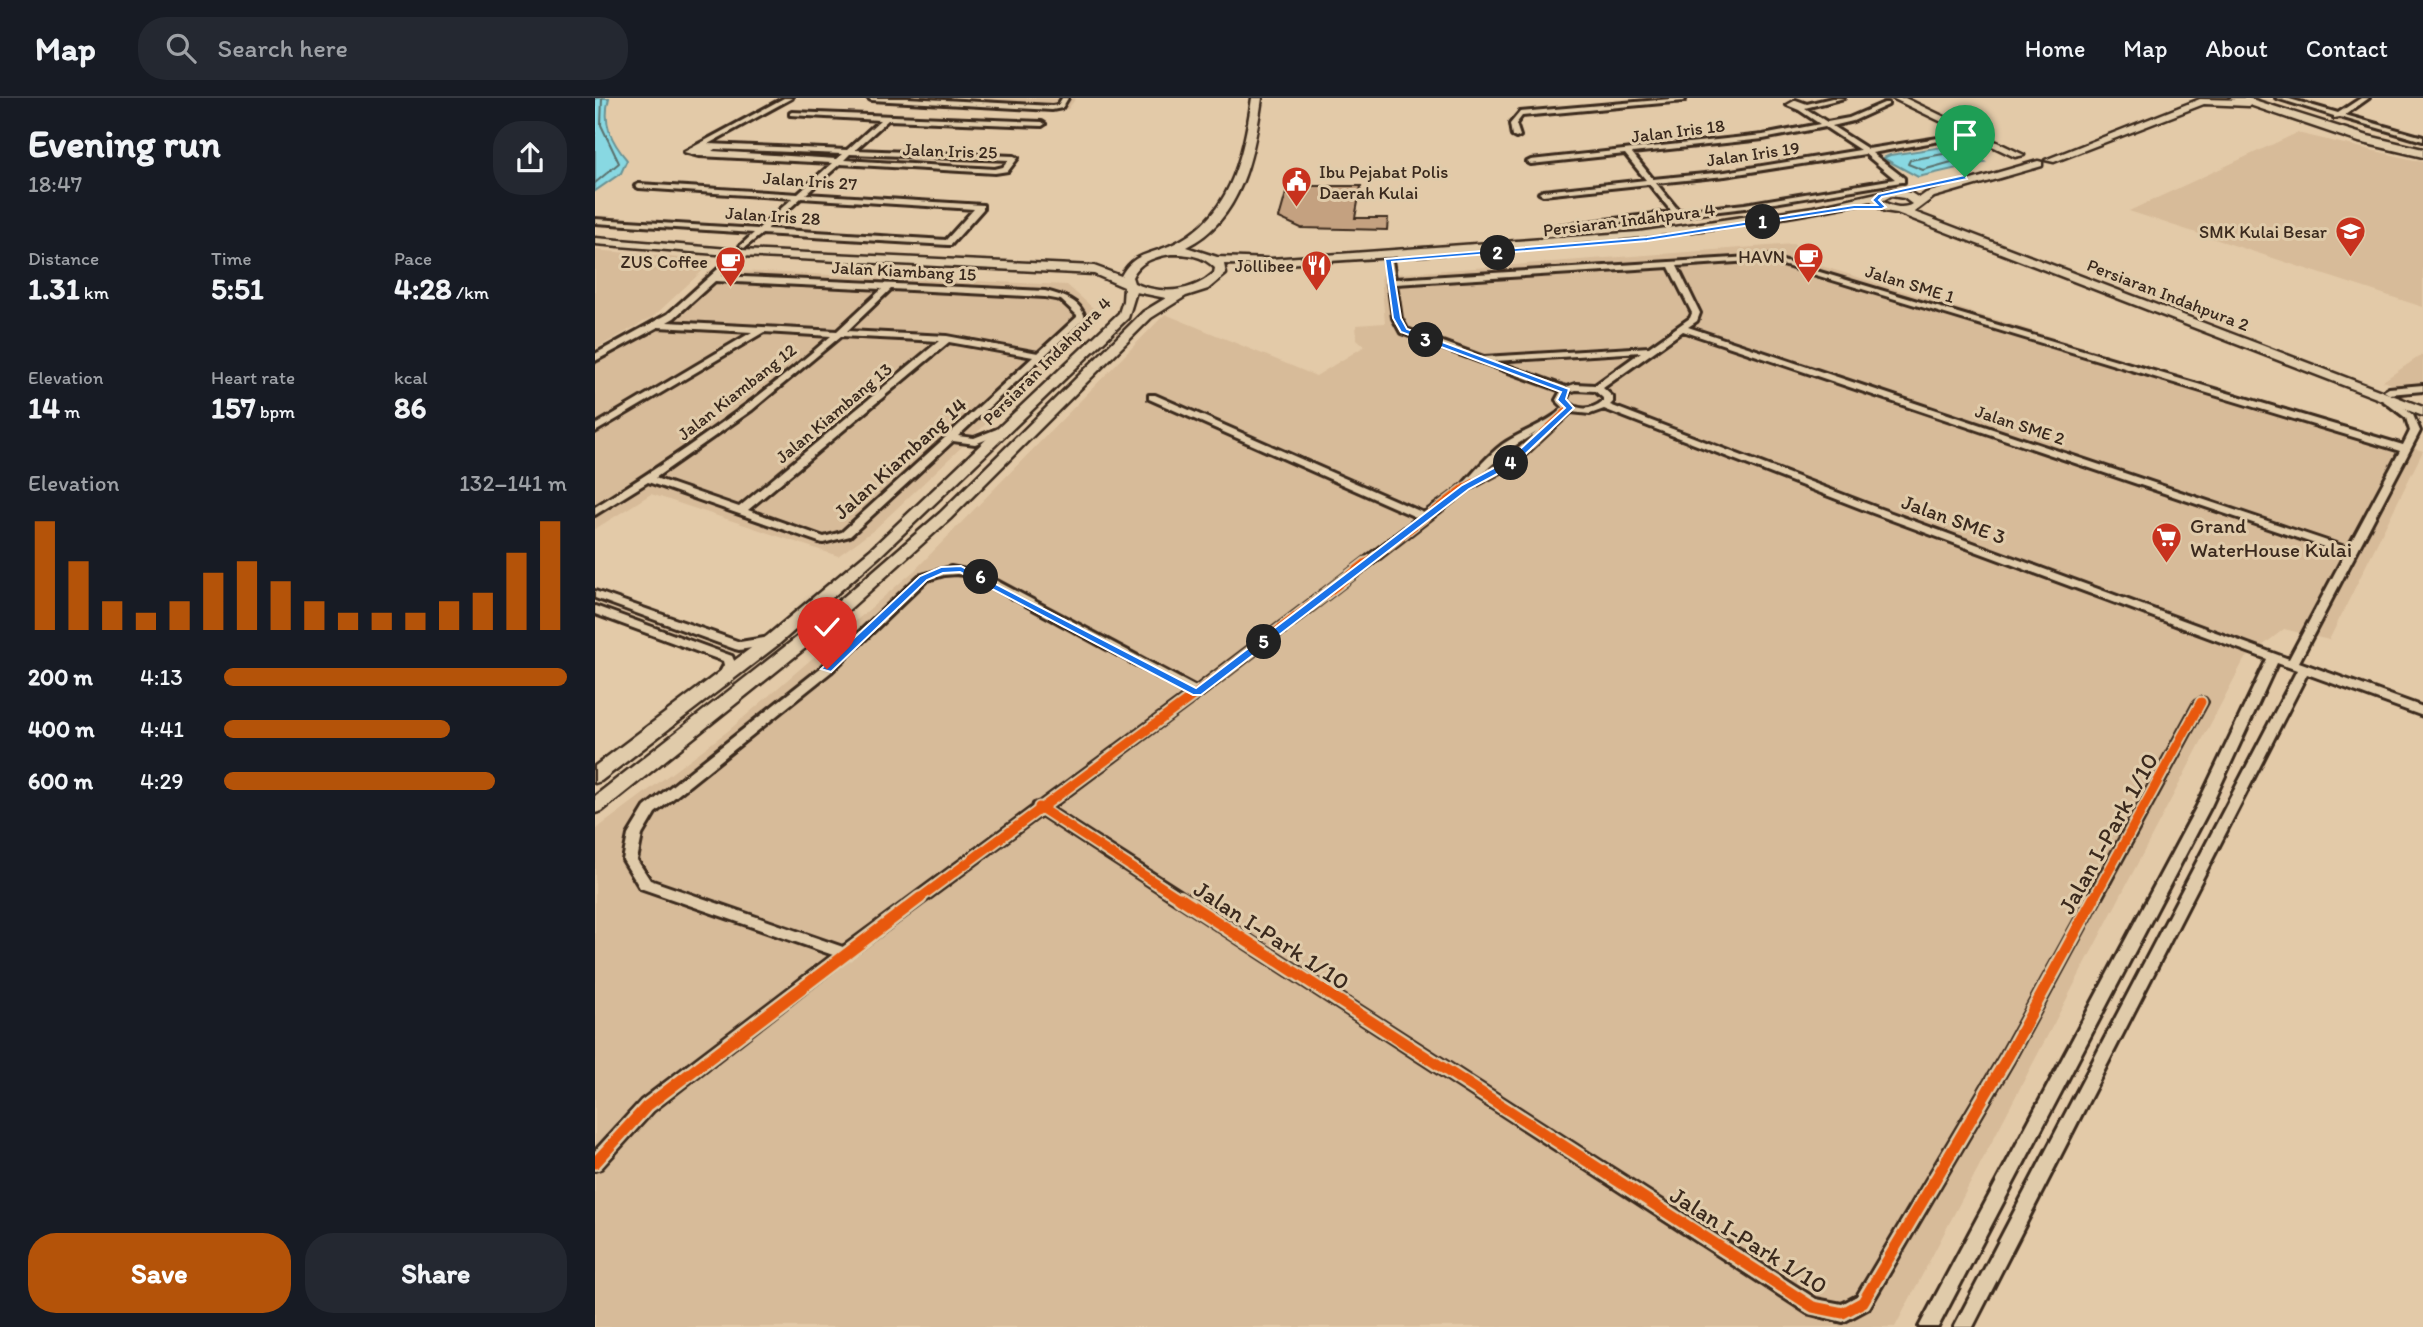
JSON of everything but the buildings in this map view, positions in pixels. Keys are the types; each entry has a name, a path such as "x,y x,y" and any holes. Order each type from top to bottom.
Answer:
{"highway":[{"path":"2235,98 2251,100 2364,139 2423,151"}],"street":[{"path":"701,149 789,98"},
{"path":"701,149 712,147 799,98"},
{"path":"871,98 1052,108 1060,107 1065,98"},
{"path":"973,104 980,98"},
{"path":"1184,292 1152,293 1130,284 1126,277 1128,270 1152,256 1196,239 1206,231 1227,201 1247,159 1257,98"},
{"path":"1213,281 1221,267 1212,251 1248,183 1266,98"},
{"path":"1583,98 1587,108"},
{"path":"1797,103 1819,98"},
{"path":"1898,98 2038,164"},
{"path":"1909,98 2050,160"},
{"path":"1880,202 1897,193 1965,177 2034,152 2057,149 2200,98"},
{"path":"2279,98 2336,117 2423,139"},
{"path":"2336,117 2365,98"},
{"path":"1797,103 1837,99"},
{"path":"1516,136 1513,124 1520,114 1682,100"},
{"path":"1880,202 1911,207 1930,195 2050,160 2203,101 2251,100"},
{"path":"1559,228 1807,197 1901,180 1867,152 1797,103"},
{"name":"Jalan Iris 18","path":"1531,162 1628,153 1828,126 1851,120 1886,104"},
{"path":"792,114 1042,124"},
{"path":"595,358 658,324 714,278 885,119"},
{"name":"Jalan Iris 19","path":"1543,193 1651,183 1811,162 1964,136"},
{"name":"Jalan Iris 25","path":"701,149 837,163 1001,171 1014,158 712,147"},
{"path":"740,155 750,148"},
{"path":"1628,153 1677,214"},
{"name":"Jalan Iris 27","path":"639,186 980,207 948,243"},
{"path":"1897,193 1911,197 1911,207"},
{"name":"Persiaran Indahpura 4","path":"595,234 743,250 1116,262 1185,251 1212,251 1272,262 1577,242 1880,202"},
{"name":"Persiaran Indahpura 4","path":"1184,292 1245,271 1623,242 1880,202"},
{"name":"Persiaran Indahpura 2","path":"1911,207 2387,395 2423,400"},
{"name":"Jalan Iris 28","path":"595,221 948,243"},
{"name":"Persiaran Indahpura 4","path":"595,241 1075,268 1109,273 1130,284 1131,303 1125,315 875,553 773,640 595,776"},
{"name":"Jalan SME 1","path":"1392,282 1750,257 1783,261 2405,449"},
{"path":"1388,260 1397,318 1403,331 1566,390 1597,388 1608,397 1604,406 1588,411 1570,408 1561,400 1566,390"},
{"path":"1597,388 1682,328 1696,313 1672,264"},
{"name":"Jalan Kiambang 15","path":"714,278 1056,295 1064,298 1081,314 1081,318"},
{"name":"Jalan Kiambang 12","path":"595,512 677,461 842,334 889,286"},
{"path":"595,806 807,638 944,516 1147,315 1184,292"},
{"name":"Jalan Kiambang 14","path":"649,479 823,540 846,534 1081,318"},
{"path":"658,324 947,339 1040,356"},
{"name":"Jalan SME 2","path":"1682,328 2350,552"},
{"path":"595,429 763,330"},
{"name":"Jalan Kiambang 13","path":"741,511 947,339"},
{"path":"1479,360 1655,348"},
{"path":"1963,1327 2298,665 2350,552 2405,449 2419,431 2410,417 2387,395"},
{"path":"1152,397 1427,518"},
{"name":"Jalan SME 3","path":"1604,406 1874,510 2423,712"},
{"path":"595,1163 647,1106 1039,807 1197,693 1465,487 1510,463 1570,408"},
{"path":"950,441 979,440 1010,425"},
{"path":"950,441 969,450 957,476"},
{"path":"845,953 645,884 630,860 635,835 650,810 827,669 923,578 941,570 961,569 978,575 1197,693"},
{"path":"595,594 739,646 773,640"},
{"path":"595,610 728,659 730,666 722,680"},
{"path":"1927,1327 2204,806 2274,656"},
{"name":"Jalan I-Park 1/10","path":"1039,807 1813,1307 1843,1313 1863,1302 1994,1079 2201,702"}],"shaded area":[{"path":"843,98 1076,98 1068,109"},
{"name":"SMK Kulai Besar","path":"2297,133 2423,162 2423,307 2129,211"},
{"path":"1793,244 1819,253 1815,264 2423,451 2329,640 2284,629 2244,660 1895,1327 595,1327 595,830 728,731 915,570 1165,314 1316,376 1365,346 1357,339 1356,325 1385,323 1381,275"},
{"path":"595,250 713,261 654,316 595,349"},
{"path":"710,270 1067,285 1101,315 874,530 838,556 651,494 595,529 595,355 661,318"},
{"path":"2423,354 2423,395 2383,381"}],"water":[{"path":"595,98 609,98 609,131 627,160 621,173 595,191"},
{"path":"1949,146 1984,162 1918,177 1883,158 1890,155"}],"cycle path":[{"path":"595,1163 647,1106 845,953 1197,693 1465,487 1510,463 1570,408"},
{"path":"1039,807 1813,1307 1843,1313 1863,1302 2007,1058 2201,702"}],"place":[{"name":"Ibu Pejabat Polis Daerah Kulai","path":"1296,209"},
{"name":"SMK Kulai Besar","path":"2350,259"},
{"name":"HAVN","path":"1808,284"},
{"name":"ZUS Coffee","path":"731,289"},
{"name":"Jollibee","path":"1317,293"},
{"name":"Grand WaterHouse Kulai","path":"2167,564"}],"route":[{"path":"827,669 923,578 941,570 961,569 978,575 1197,693 1465,487 1510,463 1547,432 1570,408 1561,400 1566,390 1403,331 1397,318 1388,260 1647,239 1854,207 1882,207 1875,200 1880,195 1912,191 1965,177"}]}
